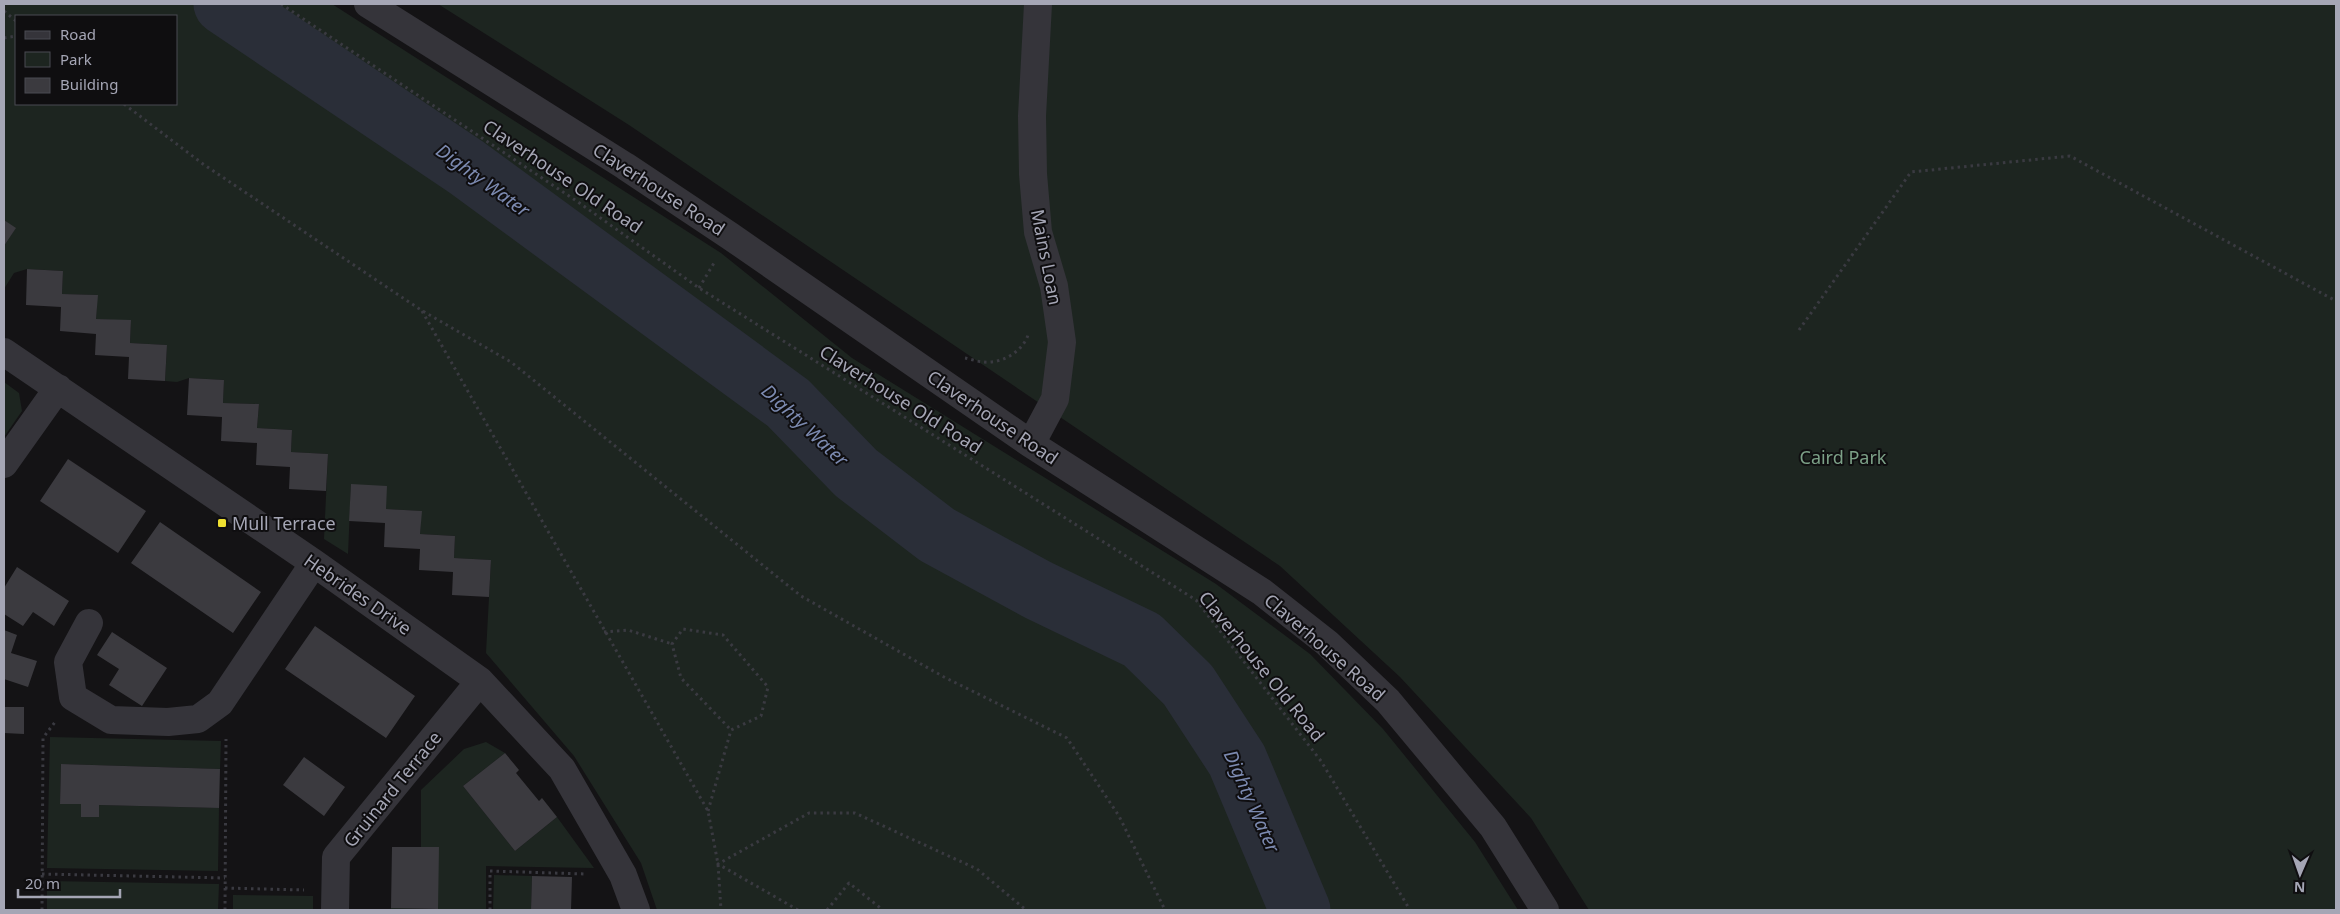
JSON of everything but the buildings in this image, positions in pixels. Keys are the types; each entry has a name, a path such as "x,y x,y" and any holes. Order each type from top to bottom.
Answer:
{"street":[{"name":"Claverhouse Road","path":"368,4 625,166 730,236 1031,444 1262,592 1327,643 1388,701 1493,827 1545,910"},
{"name":"Mains Loan","path":"1031,444 1055,399 1062,342 1054,286 1038,232 1033,174 1032,116 1038,4"},
{"name":"Hebrides Drive","path":"4,352 314,563 480,681 562,768 624,875 636,910"},
{"path":"4,464 58,388"},
{"path":"89,623 68,662 72,697 111,720 168,722 198,719 220,704 314,563"},
{"name":"Gruinard Terrace","path":"336,901 336,857 480,681"}],"path":[{"name":"Claverhouse Old Road","path":"282,4 578,202 699,288 1196,600 1320,761 1410,910"},
{"path":"4,11 15,20"},
{"path":"125,105 203,164 421,310 510,362 801,596 944,677 1067,738 1119,816 1165,910"},
{"path":"1799,330 1911,172 2070,156 2336,300"},
{"path":"699,288 730,236"},
{"path":"421,310 708,811 718,864 722,910"},
{"path":"964,358 986,363 1014,354 1025,345 1029,331"},
{"path":"672,644 683,629 722,635 768,687 761,716 731,730 708,811"},
{"path":"604,632 628,630 672,644"},
{"path":"672,644 681,678 731,730"},
{"path":"42,910 43,738 72,697"},
{"path":"220,704 227,746 225,910"},
{"path":"718,864 809,812 855,813 977,869 1026,910"},
{"path":"718,864 798,910"},
{"path":"490,910 490,871 624,875"},
{"path":"42,874 225,878"},
{"path":"827,910 849,883 883,910"},
{"path":"225,888 336,901"}],"green space":[{"path":"4,4 332,4 721,253 852,358 1216,584 1310,654 1383,729 1475,842 1518,910 657,910 641,863 574,756 486,653 491,560 454,558 455,536 420,534 421,511 386,509 351,485 348,554 324,539 328,454 291,452 292,430 257,428 259,404 223,403 224,380 189,378 177,382 165,381 167,345 130,343 131,321 96,319 97,295 62,294 63,271 27,269 14,273 4,289 4,246 15,229 4,220"},
{"name":"Caird Park","path":"438,4 2336,4 2336,910 1589,910 1531,818 1400,677 1280,566 629,125"},
{"path":"4,382 19,393 22,411 4,437"},
{"path":"50,737 221,741 220,769 61,764 60,804 81,804 81,817 99,817 99,805 219,808 218,871 47,868"},
{"path":"486,742 505,753 463,786 515,851 557,817 594,868 486,866 486,910 391,910 391,908 438,909 438,847 421,847 421,790 464,749"},
{"path":"494,875 532,876 531,910 493,910"},
{"path":"47,881 219,884 218,910 47,910"},
{"path":"233,895 313,896 313,910 233,910"}],"waterway":[{"name":"Dighty Water","path":"224,4 466,167 788,403 856,473 937,535 1038,590 1142,640 1188,685 1237,760 1300,910"}],"place":[{"name":"Mull Terrace","path":"222,523"}]}
